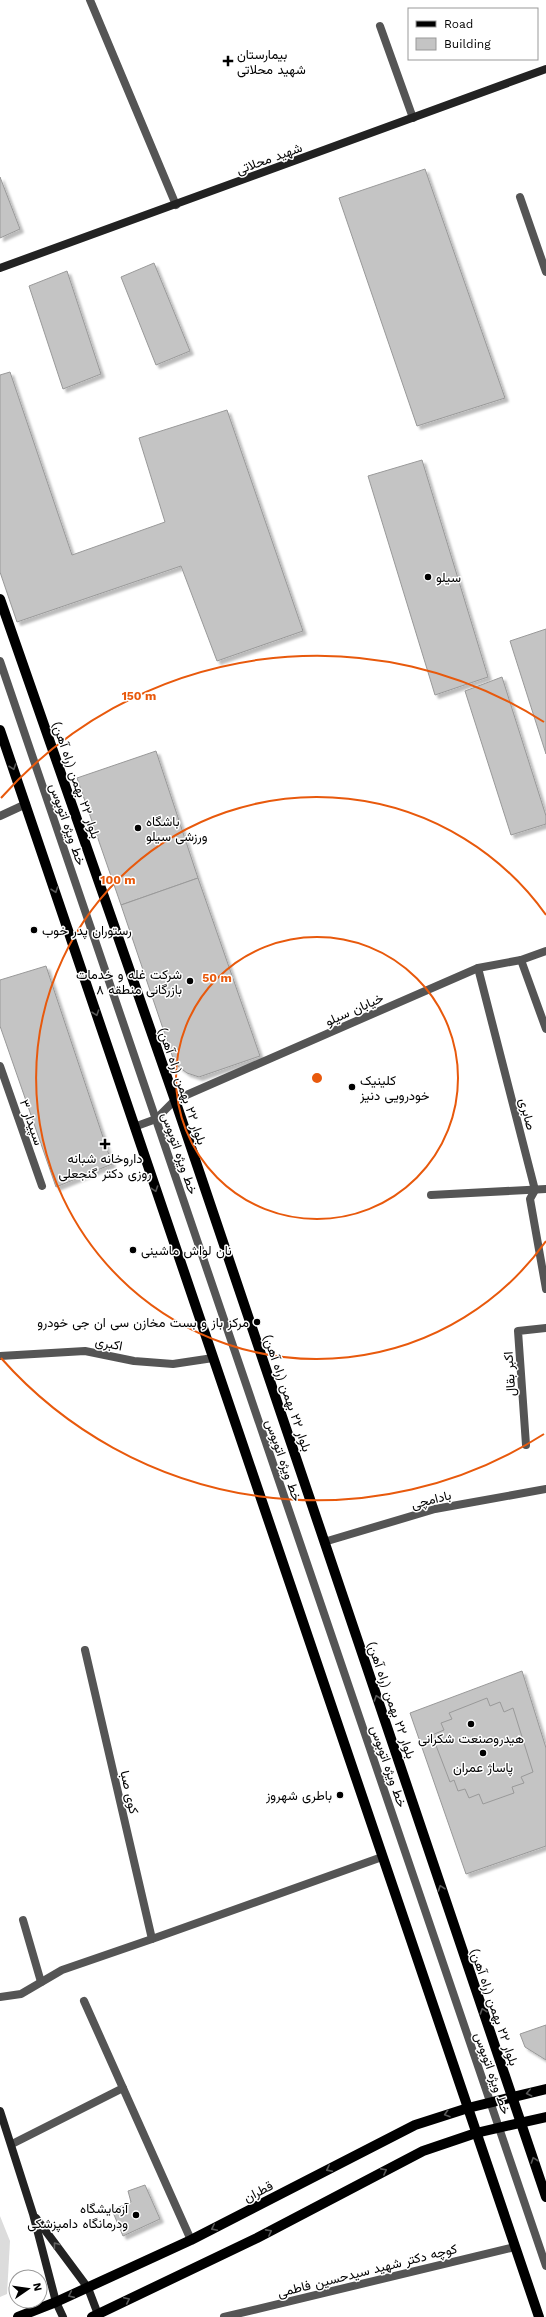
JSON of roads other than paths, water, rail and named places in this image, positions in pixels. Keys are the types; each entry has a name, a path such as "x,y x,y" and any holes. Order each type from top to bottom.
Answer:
{"main road":[{"name":"بلوار ۲۲ بهمن (راه آهن)","path":"0,599 175,1100 546,2197"},
{"path":"0,730 538,2317"},
{"name":"قطران","path":"18,2317 88,2288 191,2240 415,2125 468,2108 546,2089"},
{"path":"96,2316 257,2238 424,2151 476,2133 546,2117"}],"street":[{"path":"90,0 176,205"},
{"path":"380,26 413,118"},
{"name":"شهید محلاتی","path":"0,268 546,69"},
{"path":"520,197 546,272"},
{"name":"خط ویژه اتوبوس","path":"0,661 546,2266"},
{"path":"0,816 26,804"},
{"name":"خیابان سیلو","path":"175,1100 478,968 521,960 546,952"},
{"path":"521,960 546,1030"},
{"name":"صابری","path":"478,968 535,1190 530,1199 546,1288"},
{"name":"سپیدار ۳","path":"0,1066 42,1186"},
{"path":"134,1127 156,1119 175,1100"},
{"path":"431,1195 546,1189"},
{"name":"اکبر بقال","path":"526,1444 518,1331 546,1328"},
{"name":"اکبری","path":"0,1356 85,1351 134,1361 173,1364 213,1358"},
{"name":"بادامچی","path":"324,1542 435,1509 546,1489"},
{"name":"کوی صبا","path":"85,1650 152,1939"},
{"path":"0,1997 21,1994 62,1970 382,1857"},
{"path":"22,1920 41,1982"},
{"path":"84,2001 191,2240"},
{"path":"12,2144 123,2088"},
{"path":"0,2111 12,2144 33,2214 56,2302 63,2317"},
{"path":"33,2214 88,2288 96,2316"},
{"name":"کوچه دکتر شهید سیدحسین فاطمی","path":"224,2317 515,2247"}],"place":[{"name":"بیمارستان شهید محلاتی","path":"228,61"},
{"name":"سیلو","path":"428,577"},
{"name":"باشگاه ورزشی سیلو","path":"138,828"},
{"name":"رستوران پدر خوب","path":"34,930"},
{"name":"شرکت غله و خدمات بازرگانی منطقه ۸","path":"190,981"},
{"name":"کلینیک خودرویی دنیز","path":"352,1087"},
{"name":"داروخانه شبانه روزی دکتر گنجعلی","path":"105,1144"},
{"name":"نان لواش ماشینی","path":"133,1250"},
{"name":"مرکز باز و بست مخازن سی ان جی خودرو","path":"257,1322"},
{"name":"هیدروصنعت شکرانی","path":"471,1724"},
{"name":"پاساژ عمران","path":"483,1753"},
{"name":"باطری شهروز","path":"340,1795"},
{"name":"آزمایشگاه ودرمانگاه دامپزشکی","path":"136,2215"}]}
